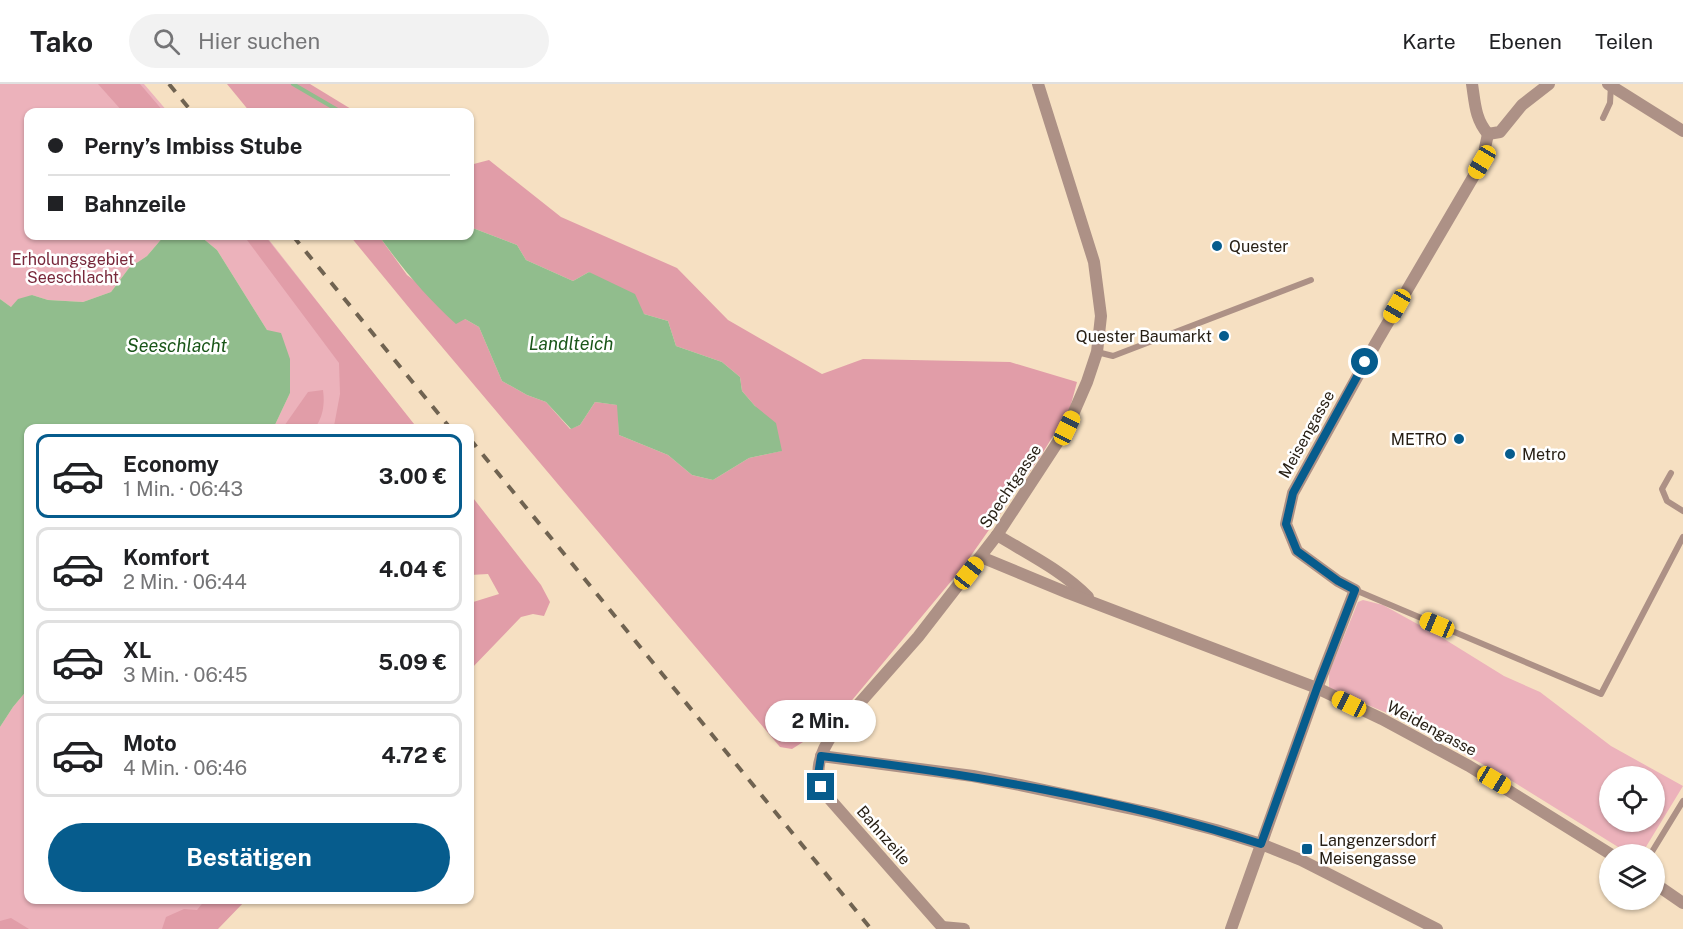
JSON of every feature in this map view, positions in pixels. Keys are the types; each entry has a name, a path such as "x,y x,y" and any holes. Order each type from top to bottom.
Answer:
{"street":[{"name":"Spechtgasse","path":"821,756 834,732 918,637 997,535 1067,428 1097,352 1101,316 1094,262 1038,84"},
{"path":"1472,84 1476,114 1481,126 1488,134 1500,132 1522,105 1548,84"},
{"path":"1610,84 1683,131"},
{"name":"Meisengasse","path":"1355,590 1338,581 1297,551 1286,524 1293,493 1376,343 1482,162 1488,134"},
{"name":"Weidengasse","path":"997,535 1078,587 1091,600"},
{"name":"Weidengasse","path":"981,557 1317,688 1382,719 1477,771 1599,847"},
{"path":"1231,929 1317,688 1355,590"},
{"path":"821,756 973,776 1151,813 1216,830 1261,844 1338,878 1437,929"},
{"name":"Bahnzeile","path":"821,756 818,775 823,791 943,928"},
{"path":"1665,891 1683,903"},
{"path":"943,928 964,929"}],"lane":[{"path":"1603,118 1610,103 1610,84"},
{"path":"1097,352 1113,356 1311,280"},
{"path":"1671,473 1662,489 1667,501 1683,511"},
{"path":"1355,590 1601,694 1683,537"},
{"path":"1657,844 1683,801"}],"green space":[{"name":"Erholungsgebiet Seeschlacht","path":"0,84 144,84 165,108 24,108 24,240 161,240 147,256 129,268 111,292 83,302 48,300 32,295 11,307 0,299"},
{"path":"205,240 269,240 413,424 275,424 290,393 267,330 217,250"},
{"path":"1363,600 1383,605 1504,676 1540,692 1611,746 1647,766 1599,766 1599,832 1655,832 1648,844 1613,844 1504,776 1399,718 1329,689 1329,673 1358,602"},
{"path":"24,694 24,904 223,904 198,929 0,929 0,727"},
{"path":"1665,776 1683,786 1665,816"}],"shaded area":[{"path":"98,84 140,84 161,108 119,108"},
{"path":"227,84 310,84 349,108 247,108"},
{"path":"489,160 561,217 677,268 728,320 822,374 863,359 1010,362 1077,382 1070,408 1042,454 963,567 833,723 792,749 780,747 353,240 382,240 407,275 479,327 502,381 527,395 546,402 570,429 580,425 595,402 618,405 619,435 668,455 692,475 713,480 749,458 781,451 755,406 742,391 740,377 722,362 676,346 668,321 644,314 589,272 573,281 526,260 517,245 474,229 474,164"},
{"path":"247,240 268,240 414,424 334,424 340,394 339,363"},
{"path":"323,390 323,411 317,424 286,424 308,392"},
{"path":"474,499 541,585 550,602 544,616 533,614 521,617 474,666 474,602 499,594 488,574 474,575"},
{"path":"202,904 242,904 218,929 162,929 166,917 184,909 197,910"},
{"path":"11,918 29,929 0,929 0,921"}],"water":[{"name":"Landlteich","path":"474,229 517,245 526,260 573,281 589,272 635,294 644,314 668,321 676,346 722,362 740,377 742,391 755,406 776,423 782,451 749,458 713,480 692,475 668,455 619,435 617,405 595,402 580,425 571,429 546,402 527,395 502,381 479,327 465,319 456,324 415,282 382,240 474,240"},
{"name":"Seeschlacht","path":"161,240 205,240 217,250 267,330 281,333 290,359 290,393 275,424 24,424 24,694 0,727 0,299 11,307 18,299 32,295 48,300 83,302 111,292 129,268 147,256"}],"waterway":[{"path":"293,84 334,108"}],"railway":[{"path":"169,84 189,108"},
{"path":"296,240 447,424"},
{"path":"474,444 871,929"}],"place":[{"name":"Quester","path":"1217,246"},
{"name":"Quester Baumarkt","path":"1224,336"},
{"name":"METRO","path":"1459,439"},
{"name":"Metro","path":"1510,454"},
{"name":"Langenzersdorf Meisengasse","path":"1307,849"}],"route":[{"path":"821,787 818,775 821,756 925,769 1084,798 1151,813 1261,844 1355,590 1338,581 1297,551 1286,524 1293,493 1365,362"}]}
